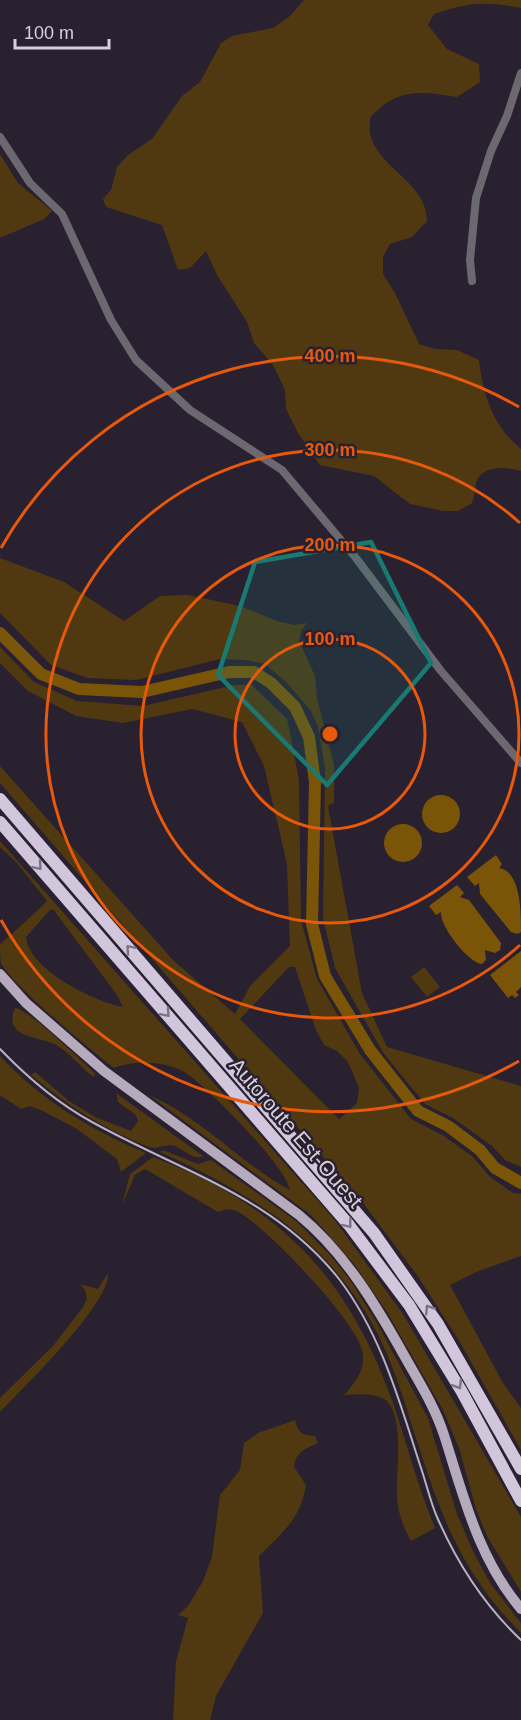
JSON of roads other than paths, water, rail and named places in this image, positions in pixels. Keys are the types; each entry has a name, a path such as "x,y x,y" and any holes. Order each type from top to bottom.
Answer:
{"highway":[{"name":"Autoroute Est-Ouest","path":"0,799 368,1225 410,1280 438,1324 521,1468"},
{"name":"Autoroute Est-Ouest","path":"0,822 349,1225 409,1305 462,1392 521,1501"}],"main road":[{"path":"0,974 26,1002 104,1071 299,1215 318,1231 346,1263 382,1318 431,1404 477,1537 500,1580 521,1610"}],"street":[{"path":"472,282 470,260 476,198 491,151 507,116 521,73"},
{"path":"0,137 30,183 62,214 111,320 136,360 190,410 282,470 356,558 441,671 521,763"}],"waterway":[{"path":"0,633 41,674 79,689 142,692 229,672 254,672 271,683 295,707 309,737 315,782 312,924 325,976 370,1050 418,1111 448,1126 480,1150 495,1168 521,1183"}],"railway":[{"path":"0,1049 43,1089 79,1115 224,1188 285,1226 313,1250 339,1279 354,1300 378,1345 404,1416 432,1505 445,1534 473,1583 521,1640"}]}
